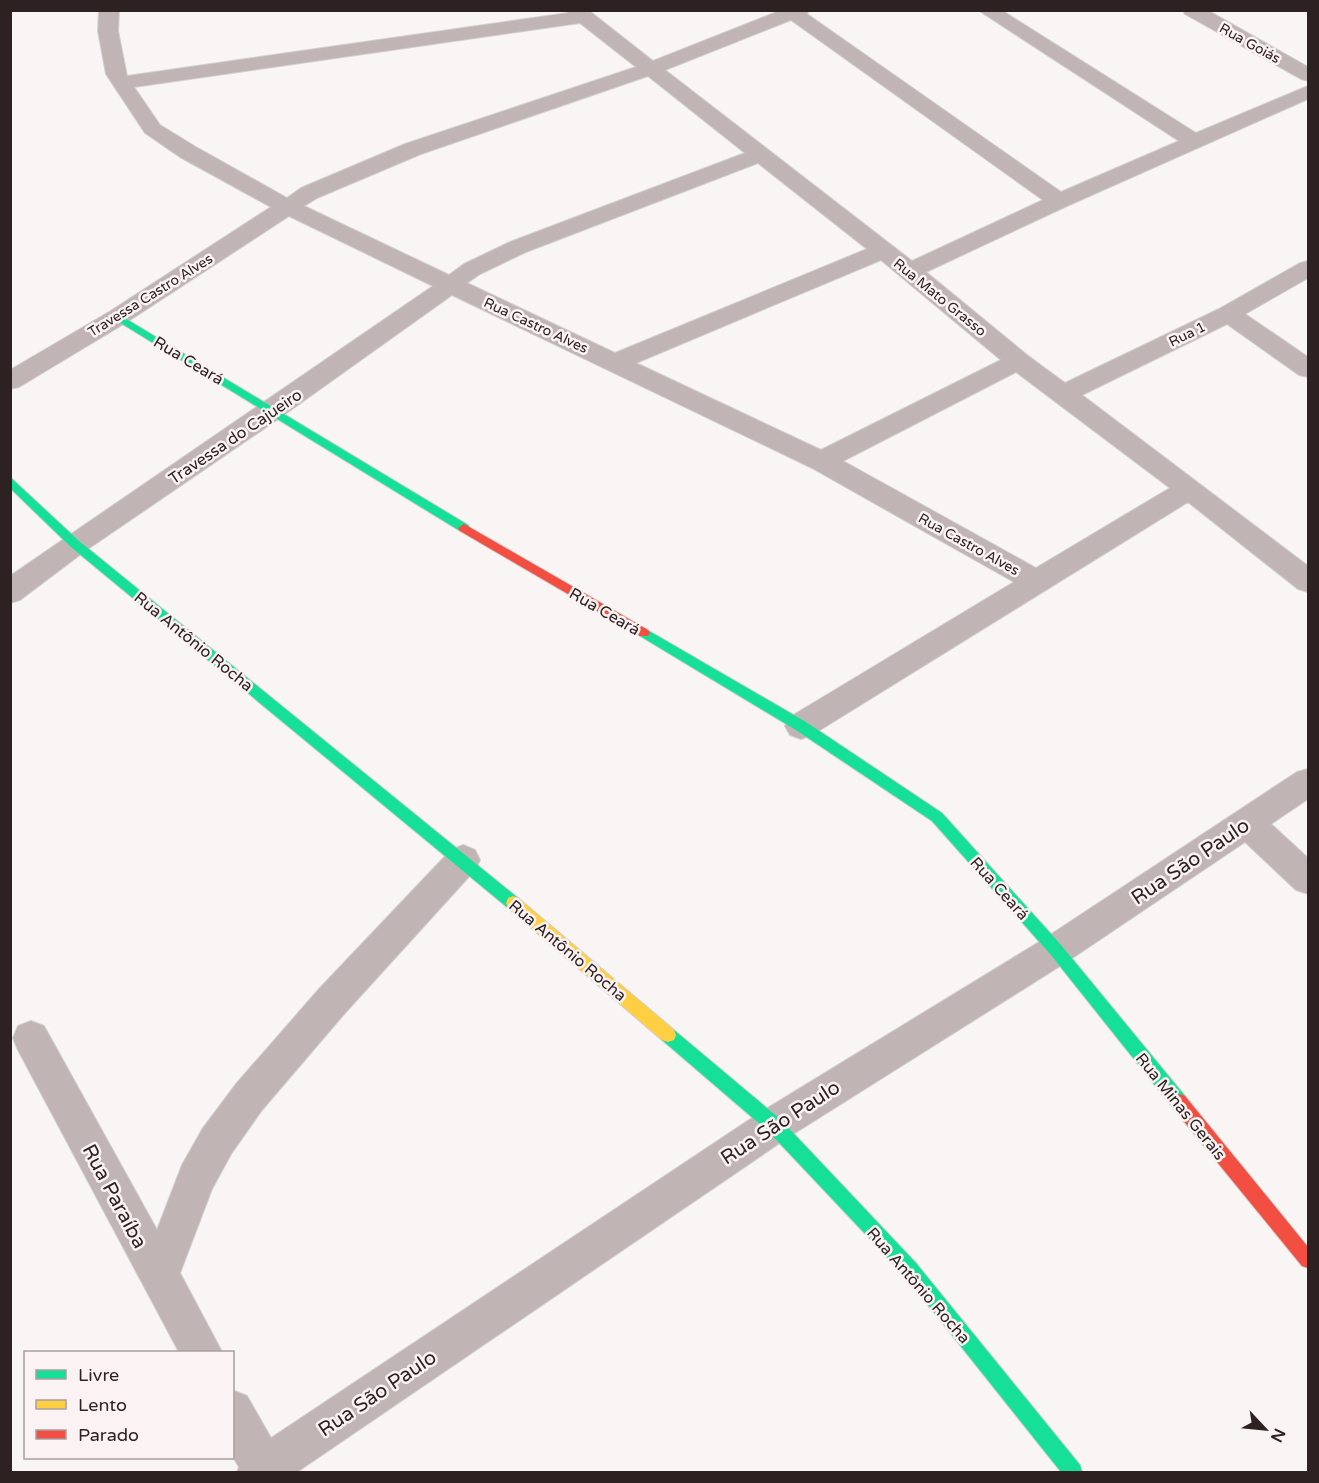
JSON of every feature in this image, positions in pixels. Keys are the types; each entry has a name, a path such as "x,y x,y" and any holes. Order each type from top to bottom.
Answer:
{"street":[{"name":"Rua Castro Alves","path":"109,10 108,31 116,74 152,129 287,207 455,283 821,461 1035,581"},
{"path":"987,10 1194,141"},
{"name":"Rua Goiás","path":"1192,10 1308,75"},
{"path":"796,12 1059,201"},
{"name":"Travessa Castro Alves","path":"10,381 118,317 309,193 413,149 650,69 796,12"},
{"path":"121,83 578,14"},
{"name":"Rua Mato Grasso","path":"578,14 909,271 1018,361 1308,581"},
{"path":"909,271 1059,201 1308,92"},
{"name":"Travessa do Cajueiro","path":"10,592 75,544 496,256 673,186 759,155"},
{"path":"616,362 883,251"},
{"name":"Rua 1","path":"1063,394 1228,314 1308,268"},
{"path":"1228,314 1308,369"},
{"name":"Rua Ceará","path":"118,317 470,532 801,726 936,817 1056,950"},
{"path":"821,461 1018,361"},
{"name":"Rua Antônio Rocha","path":"10,482 75,544 463,860 774,1125 910,1269 1073,1473"},
{"path":"801,726 1189,489"},
{"name":"Rua São Paulo","path":"263,1471 774,1125 1056,950 1308,782"},
{"path":"1247,823 1308,879"},
{"path":"159,1276 196,1179 217,1141 249,1097 332,1001 463,860"},
{"name":"Rua Minas Gerais","path":"1056,950 1308,1260"},
{"name":"Rua Paraíba","path":"31,1038 200,1351"},
{"path":"234,1415 263,1471"}],"traffic: fast":[{"path":"118,317 464,528"},
{"path":"10,481 75,544 513,903"},
{"path":"644,633 801,726 937,817 1056,950 1179,1102"},
{"path":"668,1035 774,1125 910,1269 1073,1472"}],"traffic: slow":[{"path":"513,903 668,1035"}],"traffic: jam":[{"path":"464,528 644,633"},
{"path":"1179,1102 1308,1260"}]}
